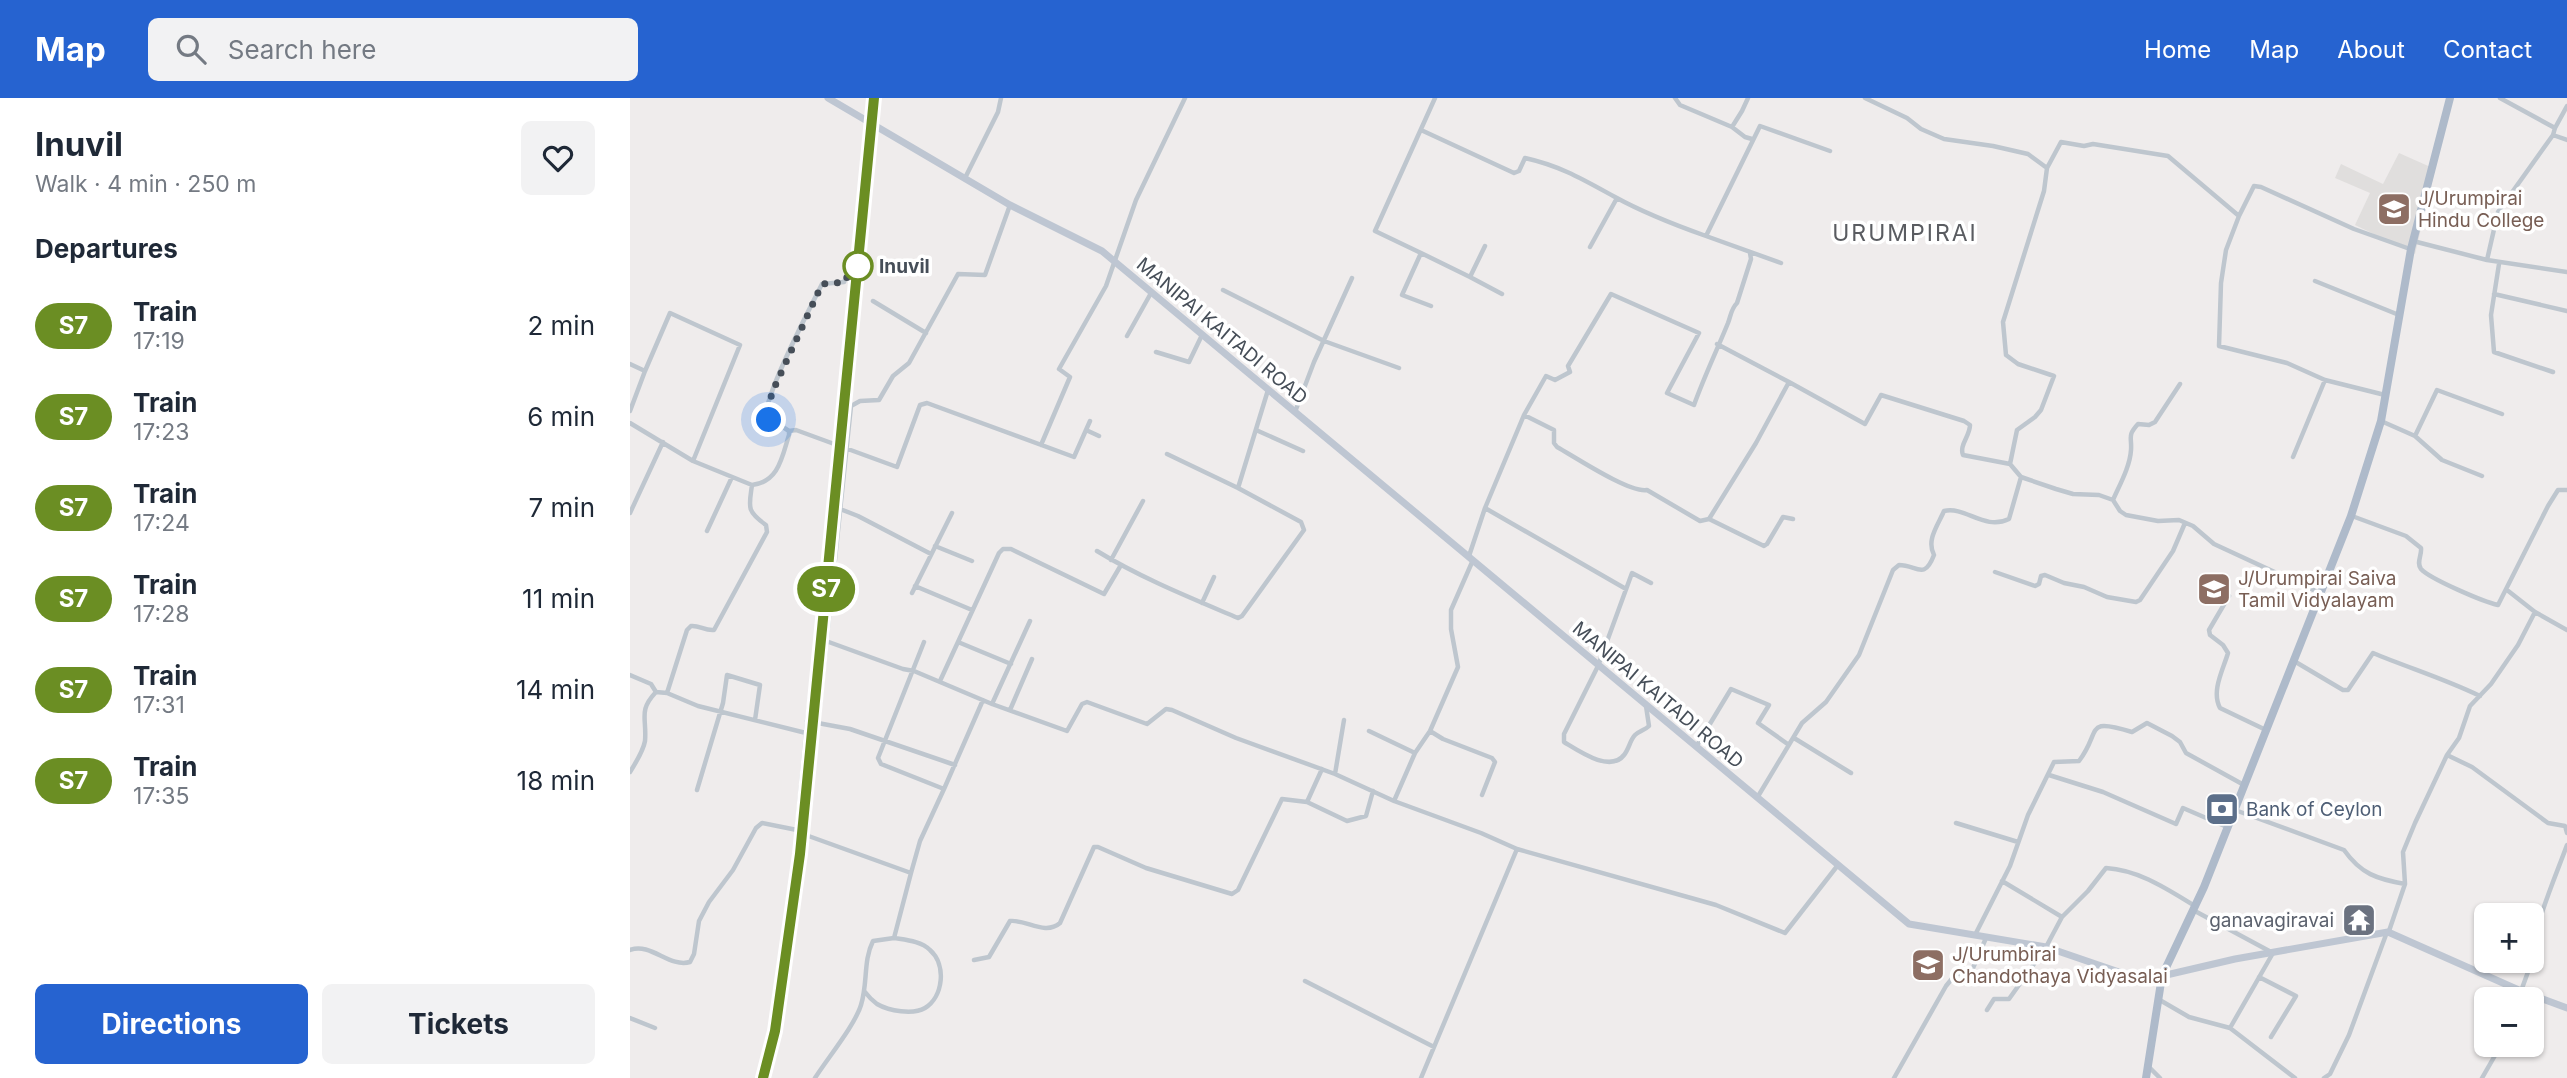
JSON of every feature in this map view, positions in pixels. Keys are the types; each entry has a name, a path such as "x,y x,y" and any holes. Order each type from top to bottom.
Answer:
{"main road":[{"name":"MANIPAI KAITADI ROAD","path":"828,98 1010,205 1102,251 1909,924 2046,947 2129,975 2162,976 2388,932"},
{"path":"2146,1078 2162,976 2228,827 2294,661 2351,516 2381,421 2412,245 2450,98"},
{"path":"2388,932 2508,987"},
{"path":"2544,1001 2567,1008"}],"street":[{"path":"869,98 853,262 848,279 845,282 822,284 766,410 769,420 789,431 796,430 897,467 920,405 927,403 1074,457 1090,421"},
{"path":"965,178 998,112 1002,98"},
{"path":"1041,444 1070,377 1059,369 1106,286 1136,200 1185,98"},
{"path":"1435,98 1375,231 1502,293"},
{"path":"1675,98 1680,105 1732,127 1752,139"},
{"path":"1732,127 1748,98"},
{"path":"1865,98 1944,139 2028,154 2048,168"},
{"path":"2500,98 2555,128"},
{"path":"2512,104 2514,98"},
{"path":"2487,260 2498,212 2553,135 2567,106"},
{"path":"1706,236 1760,126 1830,151"},
{"path":"1421,130 1514,173 1519,170 1525,158 1551,164 1576,174 1617,198 1674,225 1781,263"},
{"path":"2553,135 2567,140"},
{"path":"2010,464 2017,430 2041,410 2054,380 2052,375 2018,364 2006,355 2003,321 2044,191 2048,168 2061,142 2084,146 2093,144 2168,156 2239,216"},
{"path":"2386,396 2325,380 2287,363 2219,346 2221,283 2226,250 2254,186 2354,229 2412,245 2499,264 2567,272"},
{"path":"1590,247 1617,198"},
{"path":"818,722 850,406 860,401 879,400 893,376 909,363 958,274 985,275 1010,205"},
{"path":"1470,277 1485,246"},
{"path":"1421,253 1402,295 1431,306"},
{"path":"1394,801 1415,753 1430,731 1458,667 1451,629 1451,610 1471,557 1485,508 1524,415 1546,376 1555,380 1570,372 1568,366 1611,294 1699,333 1667,393 1694,405 1717,344 1729,322 1732,308 1737,303 1751,259 1750,253"},
{"path":"2499,264 2491,315 2494,352 2553,372"},
{"path":"1295,413 1352,278"},
{"path":"2315,281 2400,315"},
{"path":"1223,290 1324,341 1399,368"},
{"path":"1127,336 1151,292"},
{"path":"2494,294 2567,311"},
{"path":"873,302 926,333"},
{"path":"630,411 670,313 740,345 693,461"},
{"path":"1156,352 1189,363 1202,334"},
{"path":"1717,344 1865,424 1881,395 1964,421 1970,425 1970,433 1962,447 1963,455 2010,464 2021,477 2064,492 2099,495 2113,500 2126,515 2179,520 2193,526 2214,544 2320,593"},
{"path":"630,364 645,371"},
{"path":"2293,457 2325,380"},
{"path":"1709,519 1756,443 1789,382"},
{"path":"2113,500 2132,450 2129,439 2132,430 2138,424 2149,425 2155,422 2180,384"},
{"path":"1238,488 1268,390"},
{"path":"2415,436 2437,390 2502,414"},
{"path":"1524,415 1554,430 1554,443 1557,447 1609,477 1639,492 1647,490 1700,520 1709,519 1764,546 1783,517 1793,519"},
{"path":"2381,421 2415,436 2442,460 2482,476"},
{"path":"630,423 693,461 752,485 765,484 770,479 779,464 789,431"},
{"path":"1086,430 1099,436"},
{"path":"1256,430 1303,451"},
{"path":"630,513 663,442"},
{"path":"1097,551 1121,565 1238,618 1304,530 1301,522 1167,454"},
{"path":"706,531 732,477"},
{"path":"1757,799 1807,718 1832,694 1859,654 1893,570 1899,565 1905,565 1924,570 1930,565 1934,555 1930,540 1944,511 1954,511 1978,520 2003,522 2009,519 2021,477"},
{"path":"667,693 687,630 696,626 714,630 767,532 766,525 748,508 752,485"},
{"path":"2351,516 2406,536 2421,548 2421,569 2488,603 2498,605 2548,506 2558,491 2567,490"},
{"path":"1111,560 1143,502"},
{"path":"1485,508 1626,589"},
{"path":"840,509 931,554"},
{"path":"912,593 952,513"},
{"path":"1996,572 2035,586 2039,584 2041,576 2045,575 2107,597 2136,602 2173,551 2185,523"},
{"path":"935,546 972,561"},
{"path":"940,681 1003,549 1011,550 1104,594 1121,565"},
{"path":"1646,705 1649,726 1633,737 1625,754 1618,761 1602,761 1564,742 1564,734 1598,666 1632,573 1651,583"},
{"path":"1202,603 1214,577"},
{"path":"915,586 972,610"},
{"path":"2507,590 2535,612 2567,630"},
{"path":"2229,596 2209,630 2210,635 2223,645 2228,653 2218,684 2216,701 2220,708 2266,730"},
{"path":"2324,1078 2330,1074 2349,1035 2405,884 2403,852 2447,755 2459,738 2470,706 2518,645 2535,612"},
{"path":"992,704 1030,621"},
{"path":"797,830 820,622"},
{"path":"826,641 914,671 992,704 1068,731 1082,704 1087,702 1147,724 1166,709 1335,774 1394,801 1517,849 1716,905 1785,933 1838,865"},
{"path":"924,642 878,758 881,764 944,789"},
{"path":"958,642 1011,664"},
{"path":"2294,661 2348,690 2361,667 2373,653 2480,696"},
{"path":"1010,710 1032,659"},
{"path":"630,675 650,684 656,692 667,693 698,706 806,733"},
{"path":"697,790 727,676 761,685 755,720"},
{"path":"1696,748 1731,689 1769,705 1758,723 1789,745"},
{"path":"630,772 643,751 644,711 647,702 656,692"},
{"path":"894,938 920,841 983,700"},
{"path":"1335,774 1344,720"},
{"path":"807,721 883,740 955,765"},
{"path":"1974,936 2056,761 2079,761 2099,725 2106,724 2132,732 2147,723 2172,736 2186,752 2244,785"},
{"path":"1430,731 1443,739 1492,758 1495,762 1482,795"},
{"path":"1369,732 1415,753"},
{"path":"1794,737 1851,773"},
{"path":"2447,755 2472,767 2548,823 2566,826 2567,833"},
{"path":"1307,802 1322,769"},
{"path":"2049,775 2102,792 2176,824 2183,808 2228,827"},
{"path":"974,960 989,957 1010,921 1055,928 1060,923 1094,848 1098,847 1146,868 1232,894 1238,890 1282,799 1307,802 1353,822 1366,816 1373,791"},
{"path":"2235,810 2344,850 2354,864 2368,874 2405,884"},
{"path":"630,950 642,948 678,962 690,962 694,954 699,921 709,902 733,870 756,828 762,823 797,830 911,873"},
{"path":"1956,823 2018,842"},
{"path":"2544,907 2567,845"},
{"path":"1421,1078 1517,849"},
{"path":"1987,1010 1994,999 2009,999 2046,947 2062,917 2106,868 2120,869 2157,883 2194,908 2273,953 2230,1028"},
{"path":"2002,881 2062,917"},
{"path":"1894,1078 1947,986 1955,975 1973,968 1987,937"},
{"path":"815,1078 860,1009 865,992 867,953 873,941 894,938 915,942 930,949 940,964 942,978 927,1007 912,1012 877,1004 865,992"},
{"path":"2259,977 2296,996 2271,1037"},
{"path":"1305,981 1434,1047"},
{"path":"2158,999 2189,1017 2230,1028 2295,1078"},
{"path":"630,1018 655,1028"},
{"path":"2482,1078 2494,1057"},
{"path":"2148,1066 2160,1078"}],"shaded area":[{"name":"J/Urumpirai Hindu College","path":"2399,153 2435,169 2415,254 2355,225 2370,193 2335,178 2341,164 2383,184"}],"railway":[{"path":"763,1078 781,995 801,854 874,98"}],"train":[{"name":"S7","path":"763,1078 775,1031 790,943 874,98"}],"place":[{"name":"J/Urumpirai Hindu College","path":"2394,209"},
{"name":"Inuvil","path":"858,266"},
{"name":"J/Urumpirai Saiva Tamil Vidyalayam","path":"2214,589"},
{"name":"Bank of Ceylon","path":"2222,809"},
{"name":"ganavagiravai","path":"2359,920"},
{"name":"J/Urumbirai Chandothaya Vidyasalai","path":"1928,965"}],"district":[{"name":"URUMPIRAI","path":"1905,233"}],"route":[{"path":"769,420 766,410 775,386 822,284 845,282 853,262 858,266"}]}
